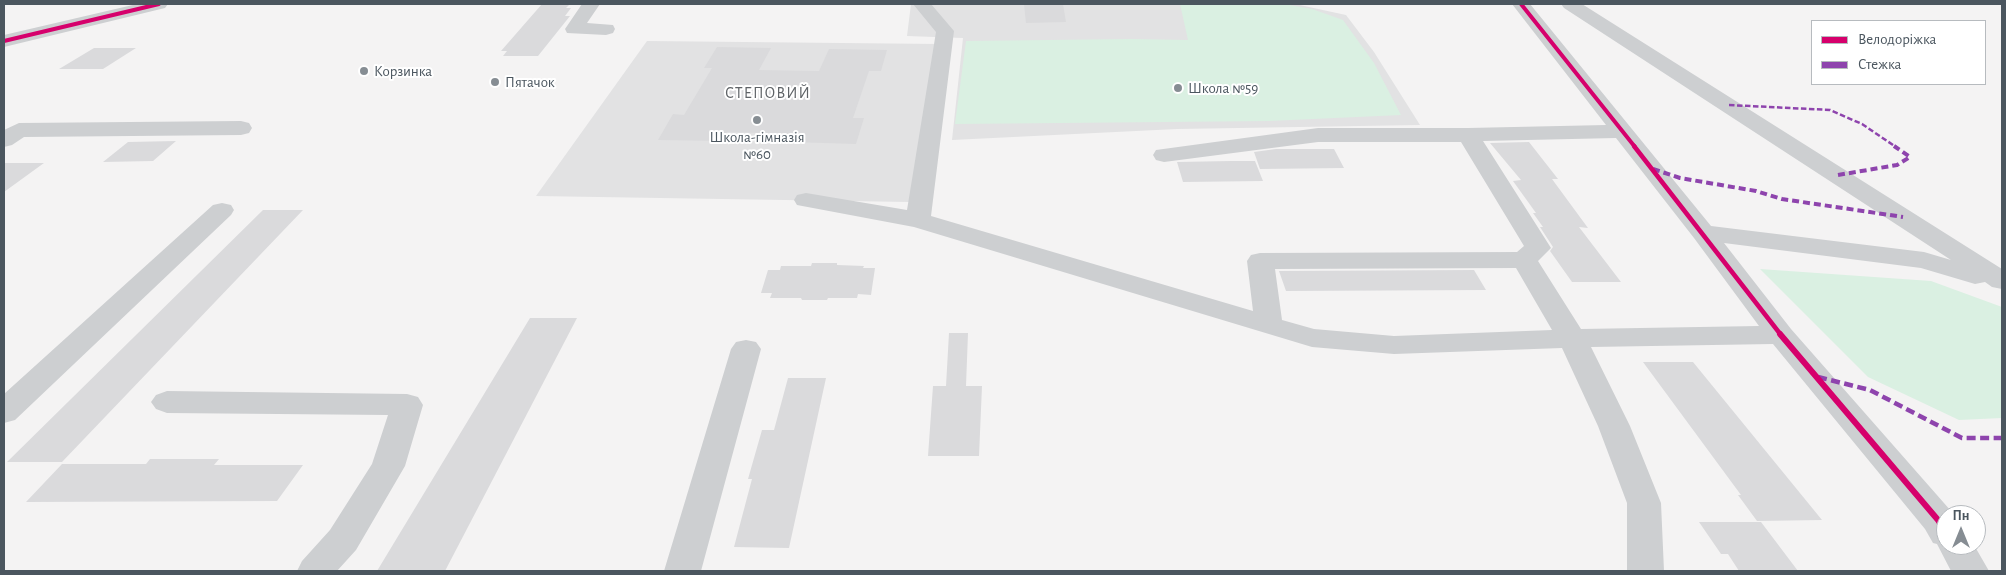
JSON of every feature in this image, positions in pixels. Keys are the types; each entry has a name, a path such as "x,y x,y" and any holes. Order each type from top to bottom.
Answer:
{"street":[{"path":"4,41 159,4"},
{"path":"591,4 574,29 606,29"},
{"path":"918,220 945,31 922,4"},
{"path":"1521,4 1704,233 1781,335 1936,518"},
{"path":"1570,4 2002,281"},
{"path":"4,140 19,130 241,128"},
{"path":"1164,155 1318,135 1468,135 1622,131"},
{"path":"1269,326 1260,261 1524,260 1538,248 1468,135"},
{"path":"806,200 918,220 1312,338 1394,345 1572,338 1781,335"},
{"path":"4,412 222,210"},
{"path":"1704,233 1924,260 1969,273 2002,287"},
{"path":"1524,260 1572,338 1614,426 1644,503 1645,571"},
{"path":"682,571 746,349"},
{"path":"167,402 407,405 388,466 343,540 315,571"},
{"path":"1961,555 1971,571"}],"shaded area":[{"name":"Школа №59","path":"911,4 1295,4 1346,15 1374,52 1420,125 1177,129 952,140 963,38 907,36"},
{"name":"Школа-гімназія №60","path":"647,41 939,44 909,202 536,196"}],"green space":[{"name":"Школа №59","path":"1180,4 1284,4 1312,9 1343,20 1374,63 1401,115 1269,121 955,124 966,41 1188,40"},
{"path":"1760,269 1931,281 2002,307 2002,418 1959,420 1868,377"}],"building":[{"path":"542,4 570,4 566,8 571,8 565,16 570,16 538,56 503,56 507,51 501,51"},
{"path":"1024,4 1063,4 1066,22 1026,23"},
{"path":"717,47 771,48 759,70 819,71 829,49 887,50 881,71 869,71 853,118 864,118 856,144 791,142 795,134 727,132 722,141 658,140 673,114 684,115 712,68 704,68"},
{"path":"94,48 136,48 103,69 59,69"},
{"path":"176,141 153,161 103,162 128,142"},
{"path":"1529,142 1558,179 1552,179 1588,228 1579,227 1621,282 1572,282 1550,251 1553,247 1540,227 1543,227 1533,213 1536,213 1513,181 1521,180 1490,143"},
{"path":"1276,149 1334,149 1344,168 1260,169 1254,152"},
{"path":"1255,161 1263,181 1183,182 1177,162"},
{"path":"4,163 44,163 4,192"},
{"path":"263,210 303,210 62,462 7,462"},
{"path":"812,263 837,263 837,265 875,268 871,295 858,294 857,298 802,300 801,298 770,298 772,293 761,293 768,270 780,270 781,266 811,266"},
{"path":"1474,270 1486,290 1286,291 1279,271"},
{"path":"530,318 577,318 445,571 377,571"},
{"path":"949,333 968,333 966,386 982,386 979,456 928,456 933,386 946,386"},
{"path":"1643,362 1693,362 1822,520 1757,521 1738,495 1741,495"},
{"path":"788,378 826,378 789,548 734,547 752,479 748,479 762,430 774,430"},
{"path":"150,459 219,459 214,465 303,465 277,501 26,502 62,464 146,464"},
{"path":"1699,522 1761,522 1798,571 1739,571 1728,554 1721,554"}],"marked path":[{"path":"1729,105 1830,110 1862,124 1910,157 1897,165 1838,175"},
{"path":"1653,169 1680,178 1756,191 1782,199 1903,217"},
{"path":"1818,377 1870,390 1962,438 2002,438"}],"cycle path":[{"path":"4,41 159,4"},
{"path":"1521,4 1703,233 1781,335 1936,518"}],"place":[{"name":"Корзинка","path":"364,71"},
{"name":"Пятачок","path":"495,82"},
{"name":"Школа №59","path":"1178,88"},
{"name":"Школа-гімназія №60","path":"757,120"}],"district":[{"name":"СТЕПОВИЙ","path":"768,93"}]}
